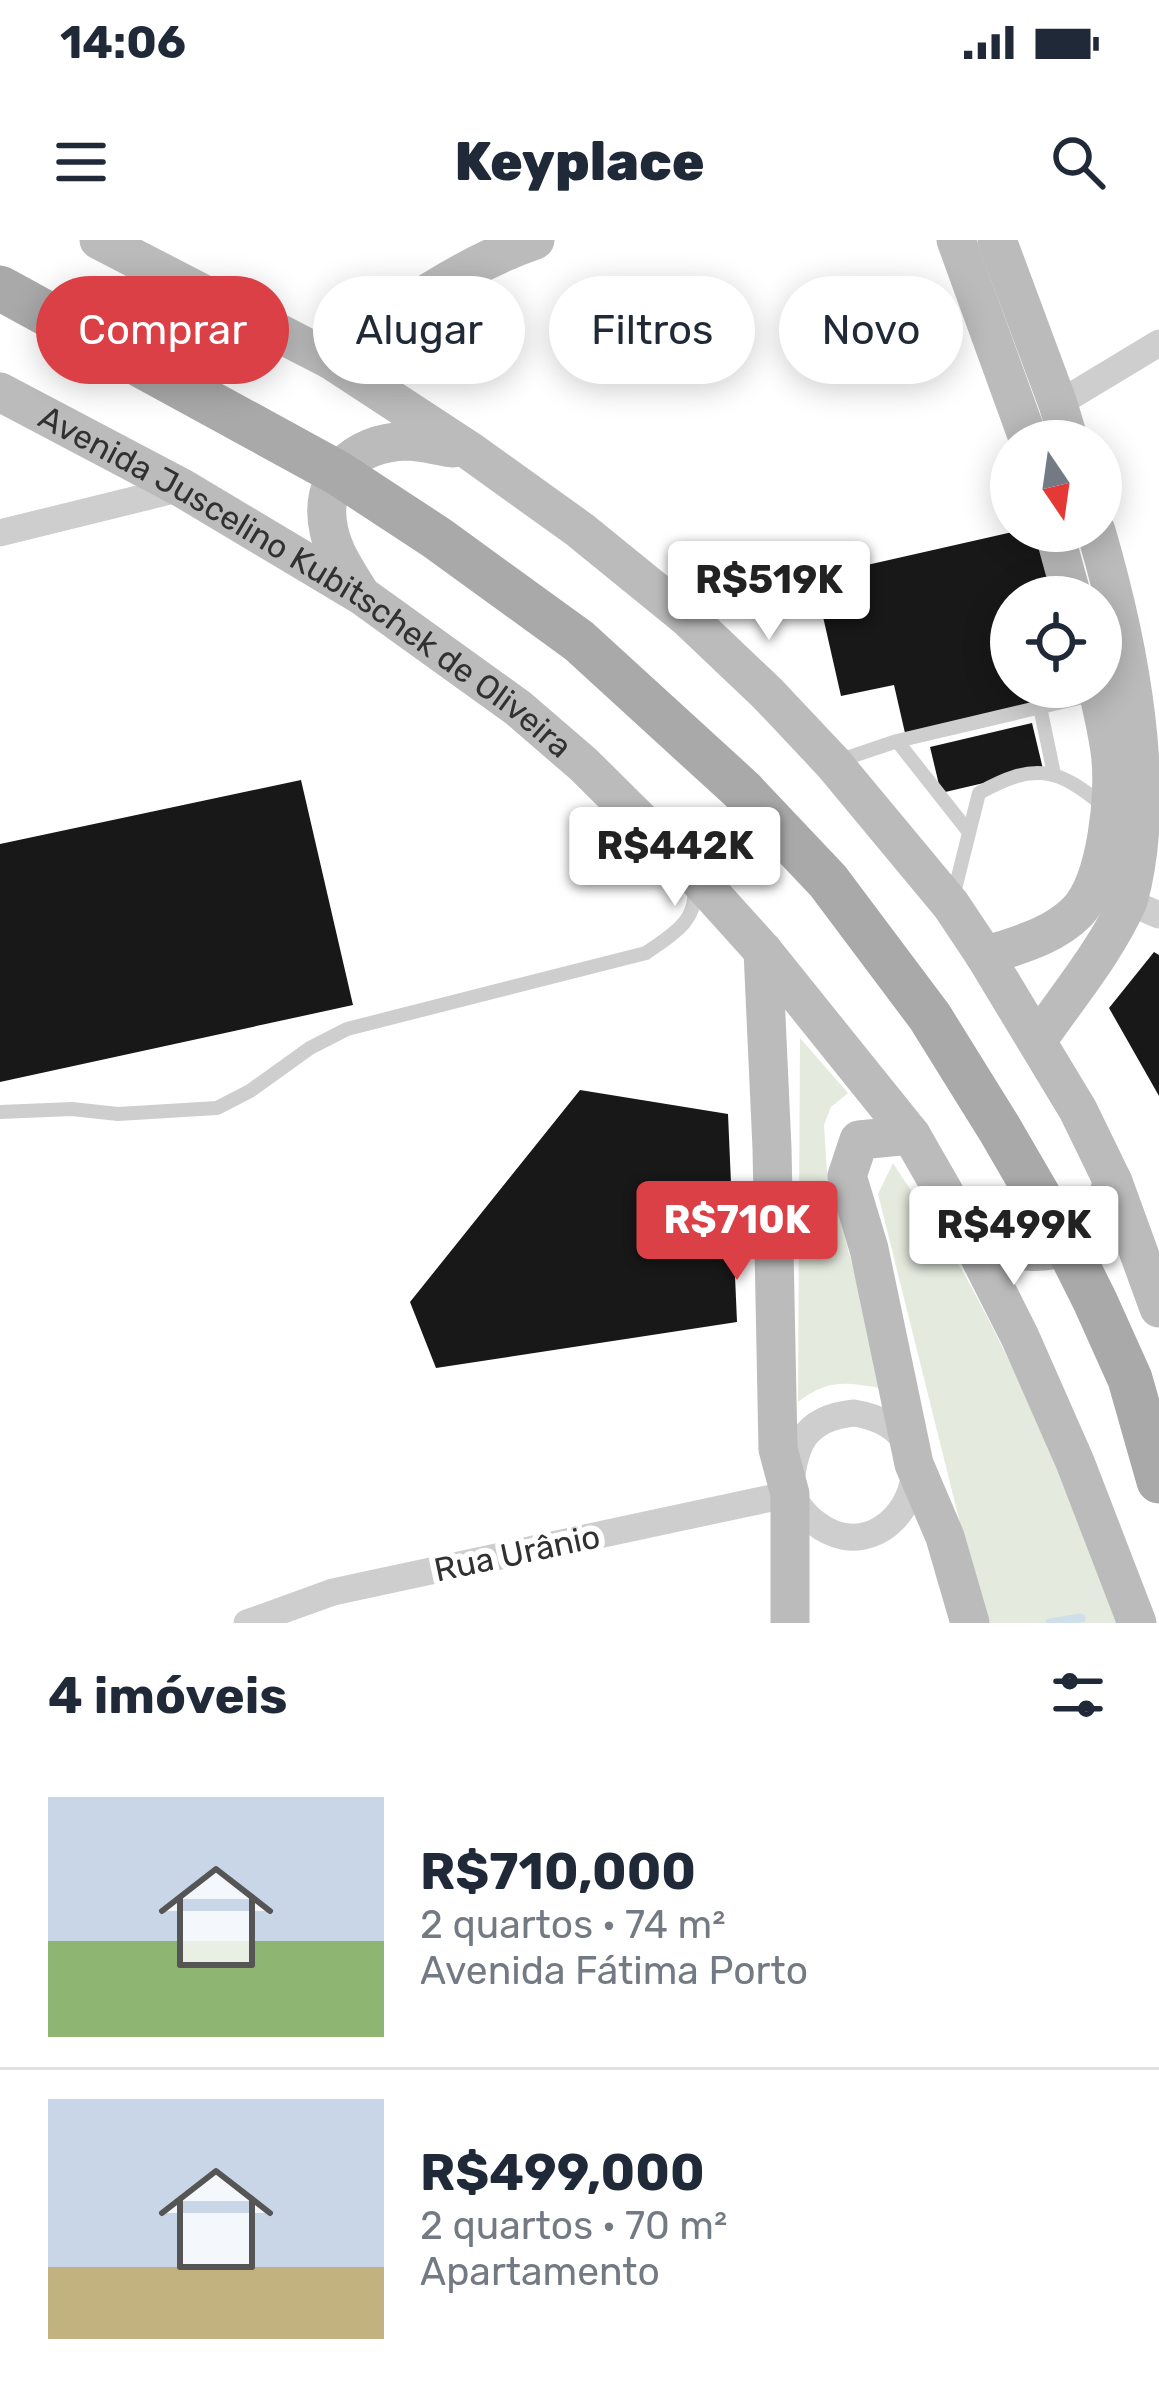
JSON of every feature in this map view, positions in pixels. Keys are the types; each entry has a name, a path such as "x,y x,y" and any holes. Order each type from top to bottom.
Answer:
{"main road":[{"path":"99,240 313,351"},
{"path":"457,276 500,252 536,240"},
{"path":"956,240 1021,420"},
{"path":"997,240 1063,420"},
{"path":"0,288 338,473 437,538 579,641 742,790 814,866 930,1017 1067,1245 1130,1379 1159,1481"},
{"path":"368,384 580,530 687,617 833,763 951,905 1037,1040 1112,1182 1159,1308"},
{"name":"Avenida Juscelino Kubitschek de Oliveira","path":"0,392 182,488 361,595 518,708 584,764 689,868 763,951 911,1135 1020,1337 1137,1623"},
{"path":"361,595 339,561 326,505 350,457 377,445 410,440 470,451"},
{"path":"1037,1040 1101,947 1151,849 1134,661 1102,552"},
{"path":"1102,708 1111,755 1107,846 1127,901"},
{"path":"985,956 1046,935 1079,910 1127,901"},
{"path":"763,951 778,1449 790,1494 790,1623"},
{"path":"911,1135 859,1140 847,1176 868,1250 914,1463 945,1537 967,1609"},
{"path":"969,1236 999,1248 1032,1253 1067,1245 1088,1232 1112,1182"}],"street":[{"path":"1068,420 1159,343"},
{"path":"0,533 182,488"},
{"path":"838,1415 871,1416 886,1423 899,1433 914,1463 909,1500 885,1527 868,1534 831,1532 814,1523 790,1494 792,1460 799,1444 822,1421 838,1415"},
{"name":"Rua Urânio","path":"247,1623 333,1592 790,1494"},
{"path":"333,1592 337,1623"}],"lane":[{"path":"1122,688 1138,687"},
{"path":"833,763 897,741 1032,708"},
{"path":"1040,708 1054,774"},
{"path":"897,741 968,830"},
{"path":"951,905 979,793 1010,776 1054,774 1076,783 1109,810"},
{"path":"0,1112 72,1109 118,1114 217,1108 347,1029 646,953 683,927 696,896 689,868"}],"shaded area":[{"path":"800,1038 848,1093 831,1107 824,1125 827,1172 886,1389 830,1385 798,1402"},
{"path":"893,1163 959,1264 1010,1362 1118,1623 990,1623 966,1547 878,1194"}],"building":[{"path":"990,537 990,552 1043,552 1048,576 990,576 990,708 1014,708 905,733 894,685 841,696 814,577"},
{"path":"1032,723 1043,769 941,793 930,747"},
{"path":"301,780 353,1005 0,1082 0,844"},
{"path":"1154,952 1159,955 1159,1096 1109,1008"},
{"path":"580,1090 728,1114 737,1322 436,1368 410,1302"}],"waterway":[{"path":"1050,1623 1081,1618"}]}
